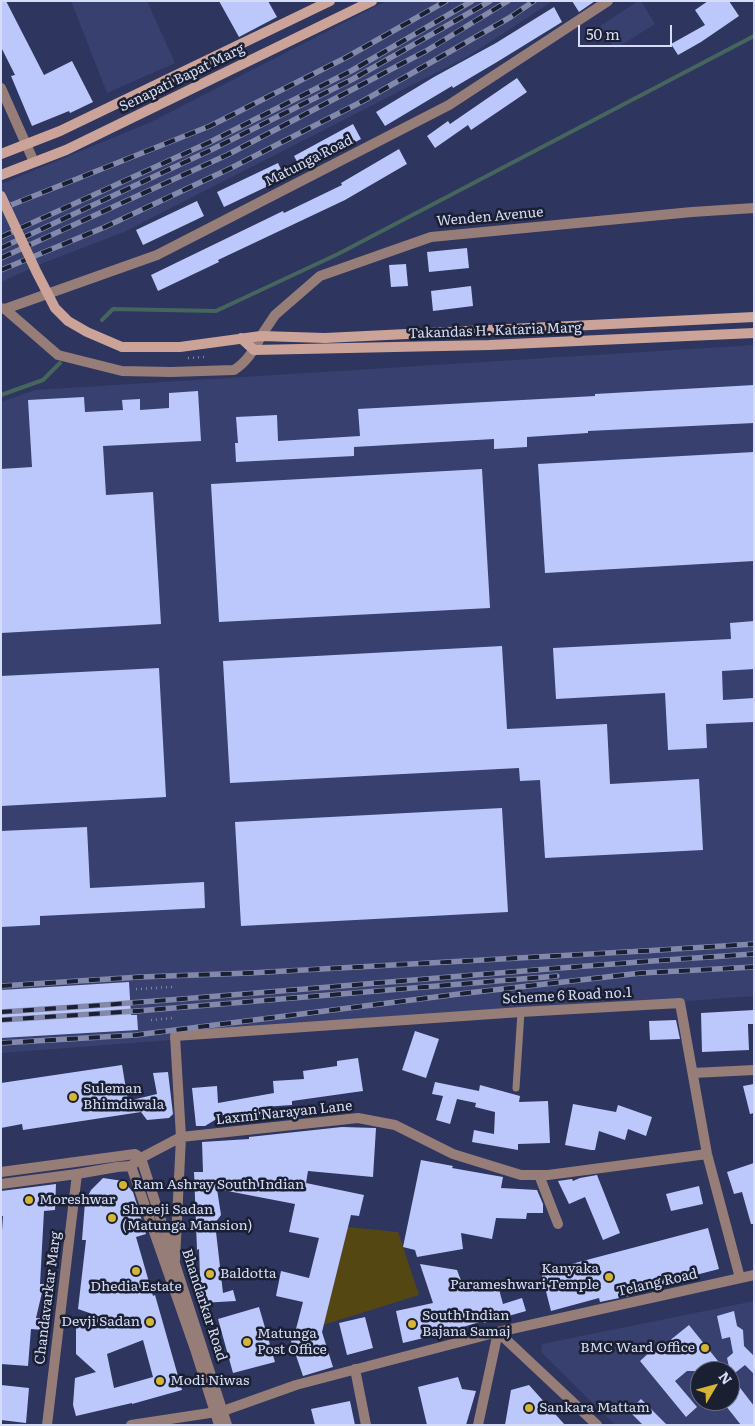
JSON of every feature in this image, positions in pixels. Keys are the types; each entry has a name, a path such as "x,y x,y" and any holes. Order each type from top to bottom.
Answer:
{"main road":[{"name":"Senapati Bapat Marg","path":"1,154 60,131 330,1"},
{"name":"Senapati Bapat Marg","path":"1,175 66,150 372,1"},
{"name":"Takandas H. Kataria Marg","path":"1,196 55,308 68,321 87,332 122,347 180,347 261,336 325,338 754,316"},
{"path":"489,330 490,345"},
{"name":"Takandas H. Kataria Marg","path":"254,350 490,345 754,333"},
{"path":"241,338 254,350"},
{"path":"324,349 325,338"}],"street":[{"name":"Matunga Road","path":"3,308 166,251 449,105 608,1"},
{"path":"1,88 34,162"},
{"name":"Wenden Avenue","path":"3,308 58,355 122,371 234,370 254,350 275,315 320,276 431,236 754,208"},
{"name":"Scheme 6 Road no.1","path":"181,1137 175,1036 680,1003 707,1154 740,1278"},
{"path":"693,1073 754,1070"},
{"name":"Laxmi Narayan Lane","path":"131,1166 141,1158 181,1137 358,1118 395,1125 453,1154 521,1175 548,1175 707,1154"},
{"path":"175,1260 181,1137"},
{"path":"1,1172 135,1154 141,1158"},
{"name":"Bhandarkar Road","path":"141,1158 175,1260 219,1411 219,1425"},
{"path":"1,1184 131,1166"},
{"name":"Bhandarkar Road","path":"131,1166 195,1349 219,1411 228,1425"},
{"name":"Chandavarkar Marg","path":"47,1425 77,1174"},
{"path":"539,1175 558,1224"},
{"name":"Telang Road","path":"131,1425 219,1411 296,1385 498,1332 754,1275"},
{"path":"478,1425 498,1332"},
{"path":"498,1332 596,1425"},
{"path":"355,1370 366,1425"}],"lane":[{"path":"516,1088 521,1012"}],"path":[{"path":"136,989 172,987"},
{"path":"151,1020 174,1018"}],"shaded area":[{"path":"71,1 147,1 175,63 107,93"},
{"path":"386,1 553,1 467,57 124,232 46,262 1,282 1,184 151,122"},
{"path":"638,1 641,1 655,24 615,49 600,26"},
{"path":"754,345 754,996 1,1053 1,402 35,390"},
{"path":"348,1227 398,1232 419,1295 323,1325"},
{"path":"754,1301 754,1425 615,1425 541,1352 542,1344"}],"building":[{"path":"1,1 6,1 44,75 72,61 93,102 70,113 69,111 32,126 11,76 15,75 1,47"},
{"path":"219,1 268,1 277,17 239,37"},
{"path":"572,1 595,1 579,12"},
{"path":"708,1 729,1 739,16 678,55 671,44 705,25 695,10"},
{"path":"554,7 562,22 453,88 452,86 385,126 376,112 496,43"},
{"path":"517,78 527,92 471,130 468,125 435,148 427,136 448,121 450,124"},
{"path":"353,124 361,139 302,171 294,156"},
{"path":"399,149 407,164 345,200 218,260 219,262 158,291 151,275 283,211 284,213 342,185 341,183"},
{"path":"278,163 285,178 224,207 217,192"},
{"path":"197,201 204,216 143,245 136,230"},
{"path":"467,248 469,268 429,272 427,252"},
{"path":"406,264 408,286 391,287 389,265"},
{"path":"471,286 473,306 433,311 431,291"},
{"path":"754,385 754,423 588,431 588,433 527,437 527,447 494,449 494,439 354,447 354,456 236,462 235,443 238,443 236,417 277,415 278,441 360,436 358,409"},
{"path":"198,391 201,441 103,446 106,495 153,492 161,624 1,633 1,469 32,467 28,400 84,397 85,412 123,410 122,400 140,399 140,410 169,408 169,393"},
{"path":"754,452 754,561 545,573 538,464"},
{"path":"482,469 490,608 219,622 211,484"},
{"path":"754,621 754,669 722,671 723,700 754,698 754,722 706,724 707,748 668,750 665,693 556,699 553,648 731,639 730,623"},
{"path":"502,646 507,729 607,724 610,784 699,779 703,850 545,858 540,780 520,781 519,768 230,783 223,661"},
{"path":"159,668 166,797 1,806 1,676"},
{"path":"502,808 508,912 241,926 235,822"},
{"path":"87,827 90,888 204,882 205,908 40,916 40,925 1,927 1,831"},
{"path":"129,982 131,1015 137,1015 138,1030 1,1038 1,990"},
{"path":"754,1010 754,1024 748,1024 749,1050 702,1052 701,1013"},
{"path":"676,1020 680,1039 650,1040 649,1021"},
{"path":"415,1031 439,1039 426,1078 402,1070"},
{"path":"358,1058 363,1091 292,1101 292,1105 263,1107 264,1114 223,1115 205,1126 196,1126 192,1088 217,1086 218,1103 274,1093 273,1081 304,1079 303,1071 337,1066 337,1061"},
{"name":"Suleman Bhimdiwala","path":"122,1065 128,1101 157,1094 153,1073 168,1072 173,1114 169,1118 147,1120 141,1112 23,1130 22,1124 1,1128 1,1083"},
{"path":"435,1082 479,1091 480,1085 520,1096 519,1102 548,1101 550,1143 518,1144 518,1150 472,1142 474,1130 494,1134 495,1112 475,1107 476,1103 457,1099 450,1124 436,1120 443,1096 432,1094"},
{"path":"754,1084 754,1113 750,1114 743,1086"},
{"path":"573,1104 616,1112 618,1105 652,1117 646,1136 628,1129 625,1140 599,1131 595,1150 591,1150 565,1145"},
{"path":"342,1127 376,1128 373,1177 308,1171 306,1183 364,1195 359,1216 351,1215 322,1332 333,1367 303,1376 288,1332 296,1329 303,1302 276,1296 281,1271 309,1278 319,1238 289,1232 295,1204 217,1189 221,1215 215,1223 223,1293 233,1290 236,1301 201,1303 194,1172 203,1172 202,1142 249,1139 249,1137"},
{"path":"421,1160 453,1166 452,1168 503,1177 501,1188 537,1190 543,1204 543,1213 527,1213 526,1219 496,1218 492,1239 461,1233 463,1249 417,1257 415,1250 403,1247"},
{"path":"754,1163 754,1224 751,1224 742,1192 734,1194 727,1172"},
{"path":"597,1175 620,1233 603,1240 585,1197 569,1204 558,1181 572,1179 573,1181"},
{"path":"103,1178 123,1181 133,1192 146,1234 136,1237 182,1390 132,1404 76,1416 73,1405 75,1378 96,1372 76,1354 76,1328 101,1317 78,1309 86,1240 82,1240 85,1202 91,1190","holes":["143,1340 153,1377 114,1388 107,1354"]},
{"path":"56,1184 55,1210 44,1211 40,1284 44,1284 36,1318 45,1319 44,1330 31,1329 28,1366 1,1364 1,1246 3,1216 1,1216 1,1191"},
{"path":"699,1186 703,1204 671,1211 666,1194"},
{"path":"708,1228 719,1269 676,1280 677,1282 629,1296 600,1302 599,1298 551,1311 541,1272"},
{"path":"420,1264 457,1270 465,1291 497,1282 503,1304 522,1298 526,1311 403,1343 396,1311 433,1303"},
{"path":"259,1307 275,1362 233,1373 218,1319"},
{"path":"734,1311 737,1326 743,1330 744,1346 754,1356 754,1374 745,1365 740,1369 740,1361 728,1361 727,1358 733,1353 730,1337 722,1339 717,1316"},
{"path":"365,1317 373,1348 347,1355 339,1323"},
{"path":"689,1325 718,1361 690,1361 690,1371 687,1371 675,1381 690,1399 690,1411 693,1411 686,1417 640,1361 651,1351 653,1354"},
{"path":"458,1377 462,1389 476,1391 466,1425 427,1425 418,1387"},
{"path":"1,1385 29,1388 26,1423 1,1420"},
{"name":"Sankara Mattam","path":"529,1385 565,1425 505,1425 511,1390"},
{"path":"740,1388 754,1406 754,1425 741,1425 730,1411 740,1411"},
{"path":"641,1399 667,1425 643,1425 629,1411"},
{"path":"350,1401 355,1425 315,1425 311,1409"}],"waterway":[{"path":"102,320 113,309 216,311 338,254 754,36"},
{"path":"1,395 43,380 60,363"}],"railway":[{"path":"1,209 210,126 347,57 446,1"},
{"path":"1,237 210,142 351,71 472,1"},
{"path":"1,248 213,149 353,79 490,1"},
{"path":"1,258 227,155 426,51 508,1"},
{"path":"1,270 105,227 231,168 363,101 509,18 534,1"},
{"path":"1,986 754,944"},
{"path":"1,1012 754,954"},
{"path":"1,1043 136,1035 641,973 754,967"},
{"path":"1,1020 137,1011 557,976"}],"place":[{"name":"Suleman Bhimdiwala","path":"73,1097"},
{"name":"Ram Ashray South Indian","path":"123,1185"},
{"name":"Moreshwar","path":"29,1200"},
{"name":"Shreeji Sadan (Matunga Mansion)","path":"112,1218"},
{"name":"Dhedia Estate","path":"136,1271"},
{"name":"Baldotta","path":"210,1274"},
{"name":"Kanyaka Parameshwari Temple","path":"609,1277"},
{"name":"Devji Sadan","path":"150,1322"},
{"name":"South Indian Bajana Samaj","path":"412,1324"},
{"name":"Matunga Post Office","path":"247,1342"},
{"name":"BMC Ward Office","path":"705,1348"},
{"name":"Modi Niwas","path":"160,1381"},
{"name":"Sankara Mattam","path":"529,1408"}]}
